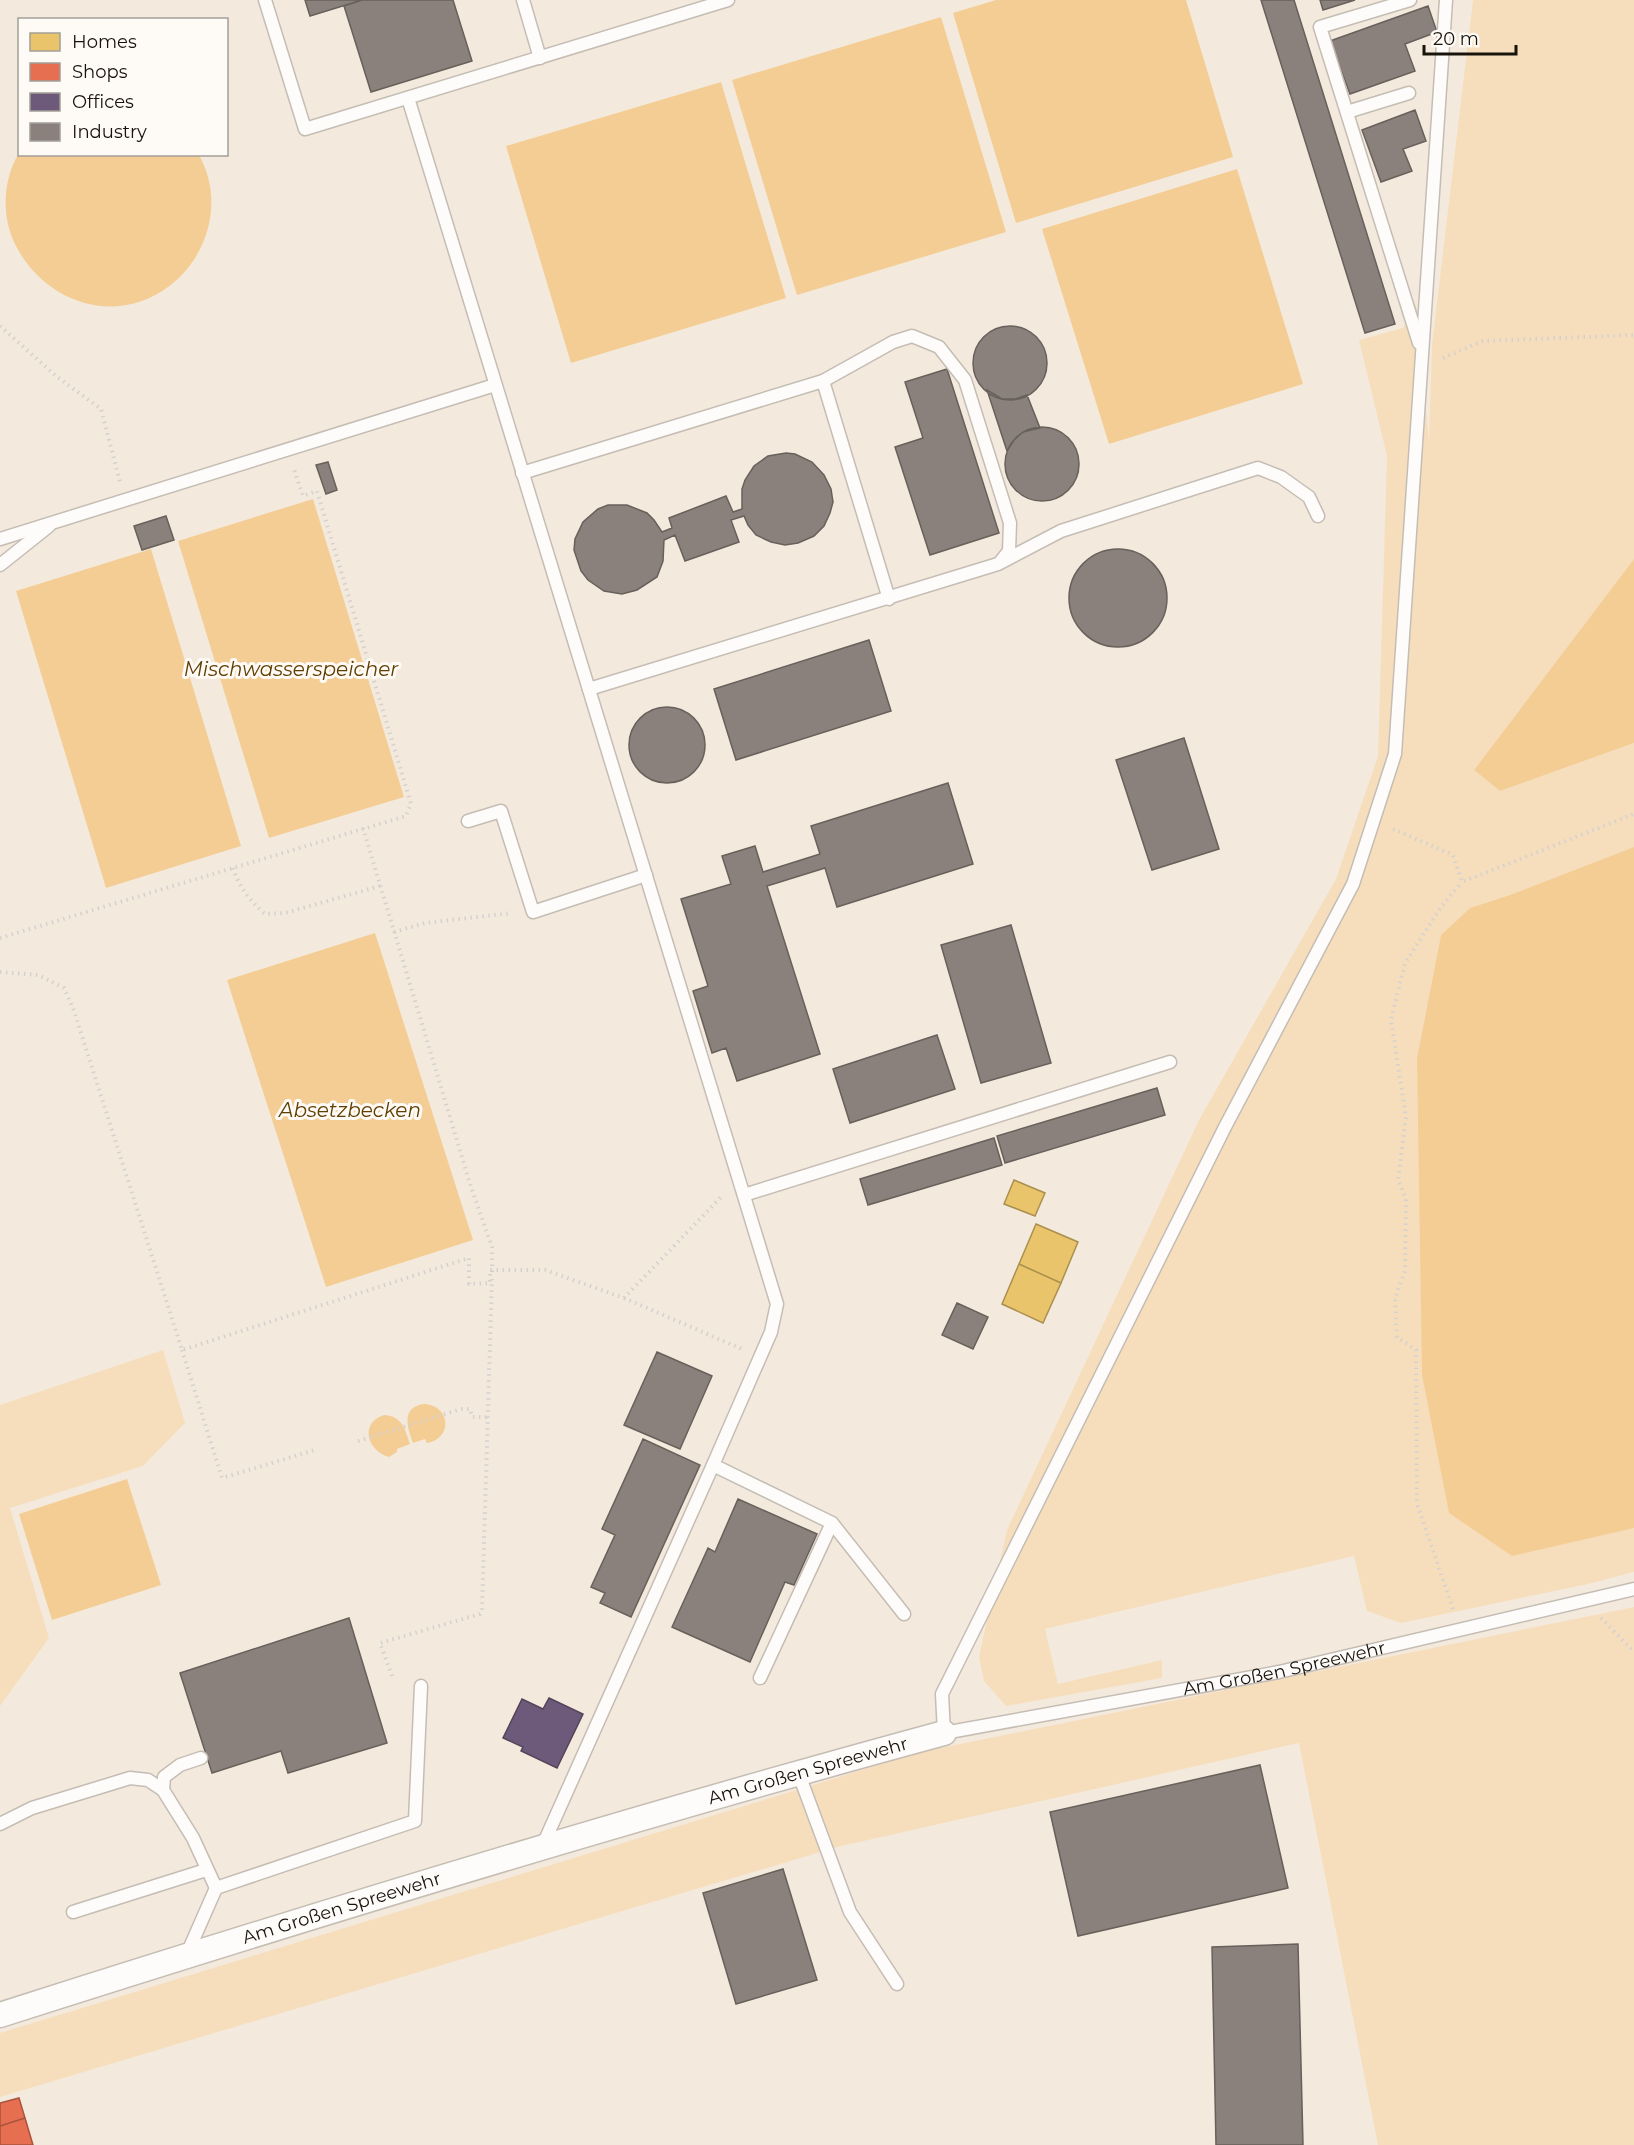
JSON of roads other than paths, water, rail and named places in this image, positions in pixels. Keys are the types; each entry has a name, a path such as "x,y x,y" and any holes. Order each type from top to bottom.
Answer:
{"street":[{"name":"Am Großen Spreewehr","path":"0,2015 187,1955 542,1848 798,1772 944,1733"}],"lane":[{"path":"265,0 306,129 729,0"},
{"path":"524,0 540,58"},
{"path":"1410,0 1320,27 1422,351"},
{"path":"944,1733 942,1694 1215,1148 1353,884 1395,754 1446,0"},
{"path":"1347,112 1409,93"},
{"path":"408,98 777,1304 771,1332 542,1848"},
{"path":"522,473 823,381 893,342 912,336 939,347 965,380 1010,523 1010,551 998,564"},
{"path":"823,381 889,599"},
{"path":"0,539 495,385"},
{"path":"589,689 998,564 1061,531 1258,468 1281,477 1309,497 1318,516"},
{"path":"0,565 54,522"},
{"path":"468,821 501,811 533,912 646,875"},
{"path":"744,1195 1170,1062"},
{"path":"713,1465 832,1523 904,1614"},
{"path":"760,1678 832,1523"},
{"name":"Am Großen Spreewehr","path":"944,1733 1279,1672 1634,1589"},
{"path":"187,1955 216,1888 415,1821 421,1686"},
{"path":"163,1790 164,1777 180,1765 201,1758"},
{"path":"798,1772 850,1912 897,1984"},
{"path":"0,1824 32,1808 130,1778 148,1780 163,1790 193,1838 216,1888"},
{"path":"73,1912 206,1870"}],"water":[{"path":"996,0 1186,0 1233,157 1016,223 953,13"},
{"path":"941,17 1006,232 797,295 732,80"},
{"path":"721,82 786,298 571,363 506,146"},
{"path":"18,155 199,156 208,176 211,198 210,220 204,242 193,261 178,278 160,292 139,302 120,306 101,306 83,303 66,296 36,274 10,233 6,198"},
{"path":"1237,169 1303,384 1109,444 1042,229"},
{"name":"Mischwasserspeicher","path":"313,499 404,797 269,838 178,541"},
{"name":"Mischwasserspeicher","path":"151,549 241,846 106,888 16,591"},
{"path":"1634,559 1634,743 1500,791 1474,770"},
{"path":"1634,847 1634,1528 1512,1556 1449,1513 1422,1375 1417,1058 1441,935 1470,908"},
{"name":"Absetzbecken","path":"375,933 473,1240 326,1287 227,980"},
{"path":"423,1404 439,1409 443,1415 445,1428 436,1440 427,1443 425,1439 413,1443 407,1419 411,1410"},
{"path":"384,1415 399,1421 410,1444 397,1449 397,1452 389,1457 375,1449 369,1437 371,1424"},
{"path":"127,1479 161,1585 52,1620 19,1514"}]}
